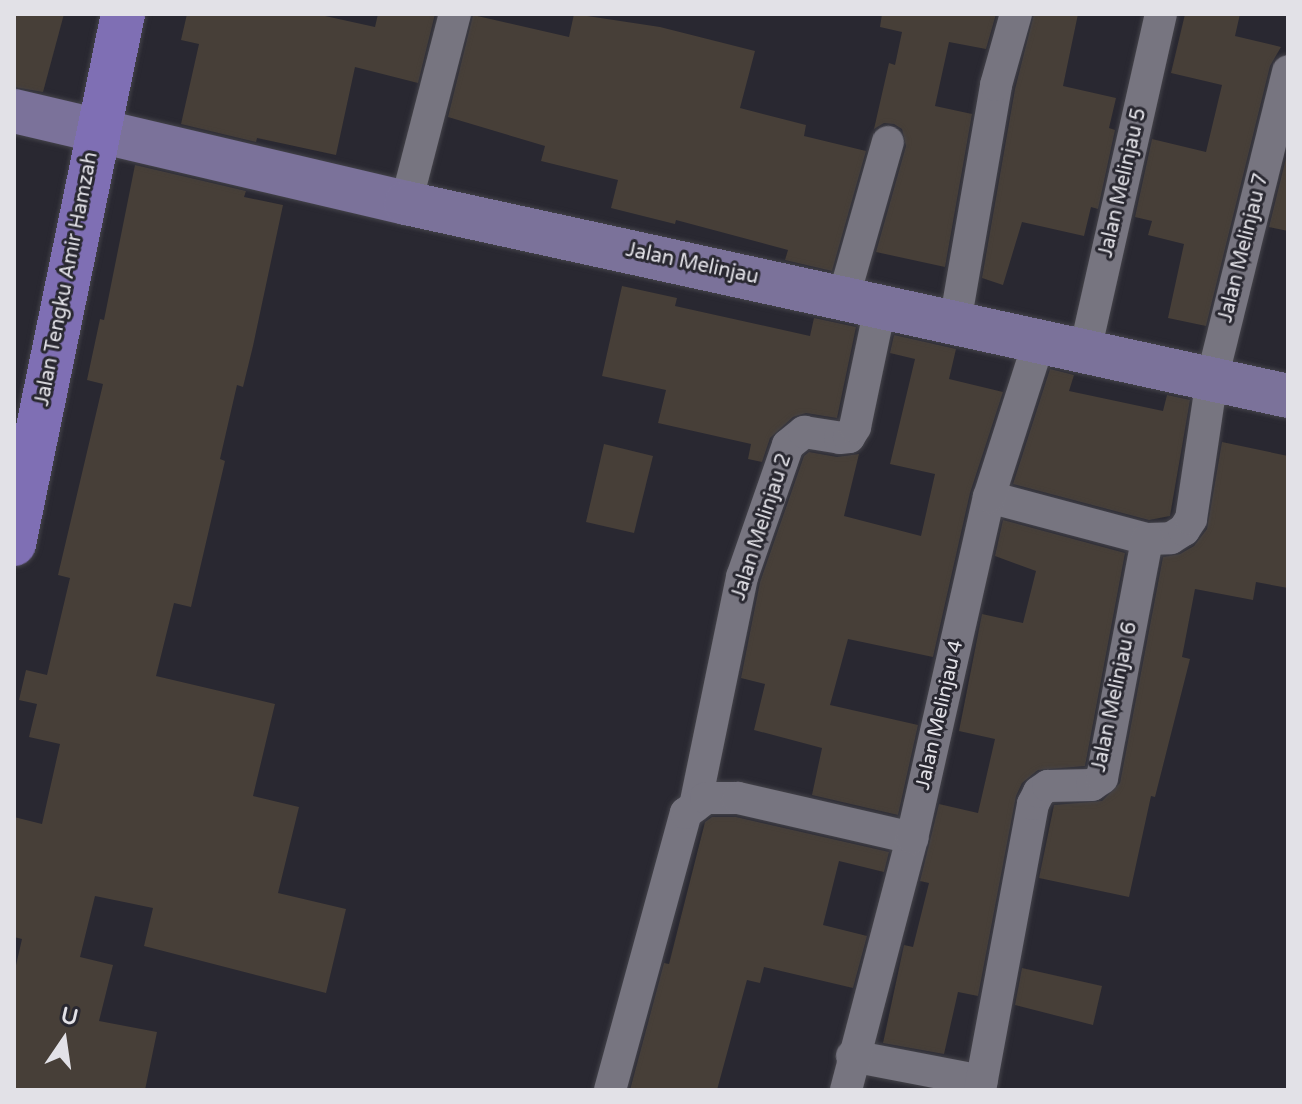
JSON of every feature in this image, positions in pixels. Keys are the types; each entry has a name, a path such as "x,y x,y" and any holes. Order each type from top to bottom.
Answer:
{"main road":[{"name":"Jalan Tengku Amir Hamzah","path":"15,536 96,131 123,14"}],"street":[{"path":"406,203 455,14"},
{"path":"955,323 996,85 1016,14"},
{"name":"Jalan Melinjau 5","path":"1085,351 1161,14"},
{"name":"Jalan Melinjau 7","path":"1212,379 1288,71"},
{"name":"Jalan Melinjau","path":"14,111 406,203 1288,396"},
{"path":"862,302 888,142"},
{"name":"Jalan Melinjau 2","path":"695,806 742,577 788,445 804,432 840,438 849,437 855,427 862,302"},
{"name":"Jalan Melinjau 4","path":"846,1090 852,1056 912,838 989,497 1039,341"},
{"path":"989,497 1147,539 1171,538 1184,530 1191,519 1212,379"},
{"name":"Jalan Melinjau 6","path":"981,1085 1033,804 1039,792 1048,786 1092,785 1102,778 1147,539"},
{"path":"610,1090 686,813 706,798 738,798 912,838"},
{"path":"852,1056 981,1085"}],"building":[{"path":"14,14 64,14 43,92 14,87"},
{"path":"187,14 316,14 375,27 378,14 435,14 418,83 355,67 336,155 257,138 256,142 181,124 199,44 181,40"},
{"path":"574,14 660,27 755,51 740,108 806,125 804,136 866,151 832,271 785,260 788,250 676,220 675,224 611,208 618,180 541,161 545,146 448,117 473,15 569,37"},
{"path":"882,14 996,14 986,49 949,42 935,106 972,114 945,267 876,252 906,146 902,129 894,124 884,123 874,129 889,63 895,65 902,32 880,27"},
{"path":"1034,14 1078,14 1063,86 1116,98 1109,128 1115,130 1098,209 1091,207 1084,236 1022,222 1003,285 982,278 1015,89"},
{"path":"1185,14 1240,14 1235,36 1281,47 1270,66 1206,326 1168,318 1184,244 1148,235 1152,221 1135,217 1152,139 1206,152 1222,85 1171,73"},
{"path":"1288,150 1288,231 1269,227"},
{"path":"135,165 246,191 244,197 283,205 243,387 237,385 220,459 225,461 191,607 174,603 156,676 275,704 253,796 299,807 278,893 346,909 326,993 144,946 153,908 95,896 80,957 113,965 99,1021 157,1032 145,1090 14,1090 14,974 22,939 14,937 14,817 42,824 60,744 29,737 37,704 19,700 26,670 47,675 70,578 58,575 103,384 87,380 100,319 104,320"},
{"path":"622,286 677,298 675,306 810,336 814,318 856,327 837,418 806,413 793,417 770,438 762,462 748,459 751,444 658,423 666,390 602,376"},
{"path":"894,335 956,349 949,379 1003,392 970,493 933,657 848,639 830,705 918,725 898,815 812,795 822,748 754,730 765,684 741,678 760,582 804,456 809,452 837,457 859,454 844,516 921,536 935,474 890,464 915,359 890,353"},
{"path":"1050,369 1074,375 1069,391 1163,411 1167,395 1190,400 1170,516 1149,520 1013,484"},
{"path":"1222,442 1288,456 1288,588 1256,582 1253,600 1195,589 1182,657 1190,659 1155,797 1151,796 1129,897 1039,878 1054,805 1102,801 1120,783 1163,557 1180,554 1194,546 1207,529"},
{"path":"604,444 653,456 634,533 586,522"},
{"path":"1003,520 1125,553 1085,766 1038,770 1022,783 1016,796 978,996 958,992 944,1054 883,1043 904,945 913,947 929,883 920,881 939,804 978,813 995,739 959,731 982,614 1023,623 1036,571 995,556"},
{"path":"712,817 736,817 889,852 884,872 839,861 823,925 867,936 853,988 764,967 760,983 747,980 717,1090 630,1090 664,963 669,964 705,822"},
{"path":"1022,968 1102,986 1093,1025 1015,1005"}]}
